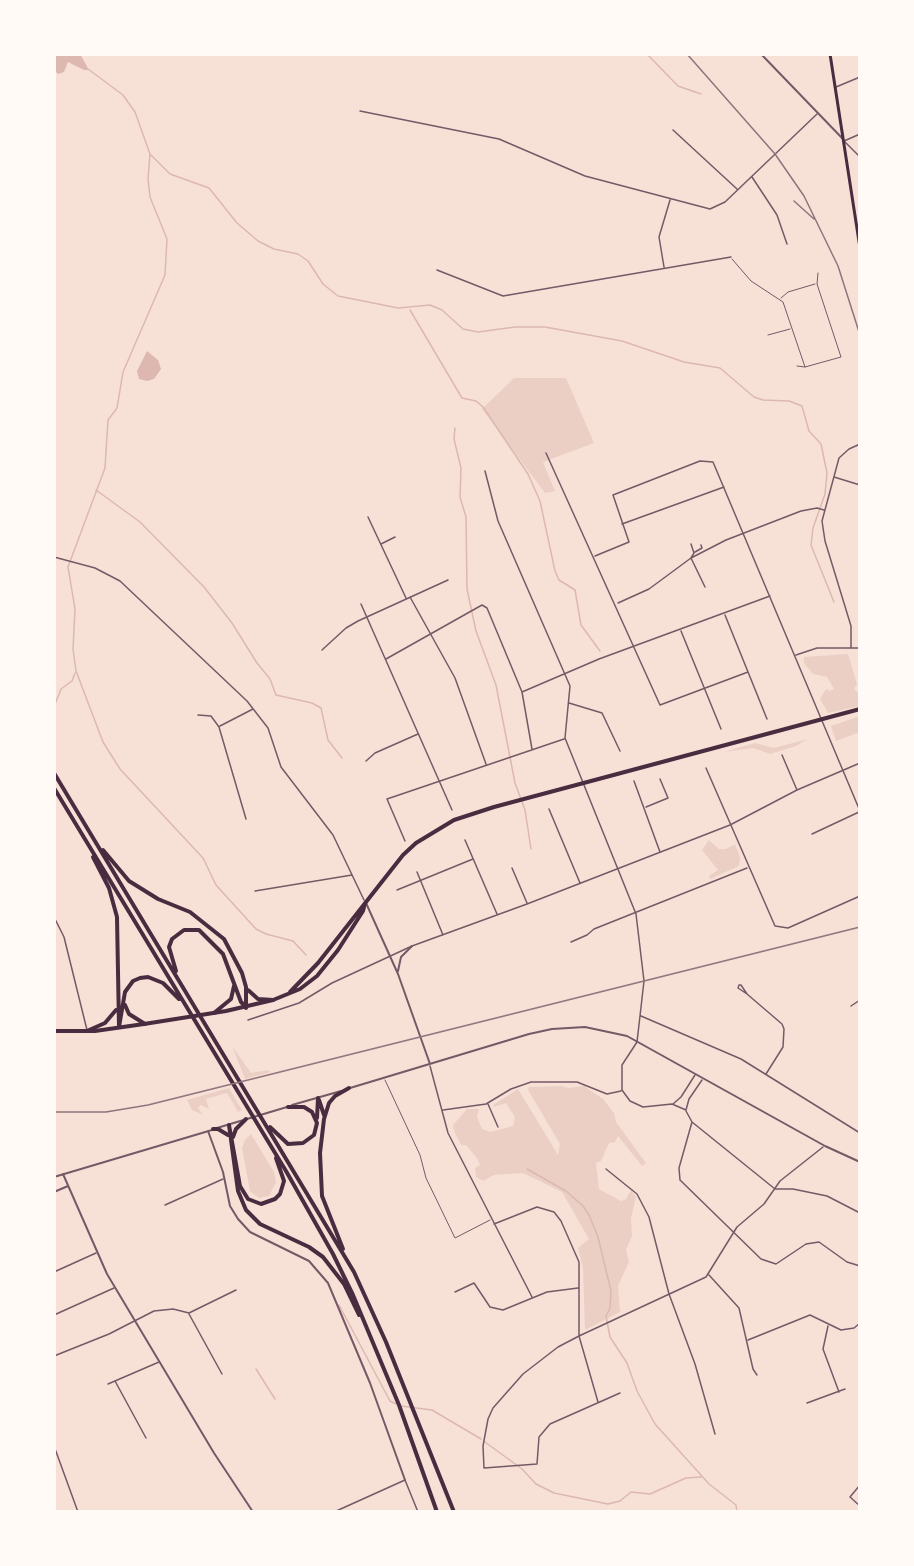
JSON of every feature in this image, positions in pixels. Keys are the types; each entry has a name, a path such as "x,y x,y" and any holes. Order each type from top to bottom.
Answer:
{"highway":[{"path":"290,992 318,963 403,855 442,827 494,807 860,710"},
{"path":"54,773 267,1123 354,1272"},
{"path":"54,788 265,1136 333,1254 381,1362 437,1512"},
{"path":"67,795 110,859 129,881 159,899 190,912 224,939 237,960 246,987 246,1008"},
{"path":"77,825 103,874 115,910 120,948 117,1004 119,1027"},
{"path":"54,1031 87,1031 145,1024 246,1008 273,1000 308,983 329,963 363,911 365,902"},
{"path":"180,981 169,947 177,933 191,928 206,934 215,944 233,979 241,1002 246,1008"},
{"path":"119,1027 123,999 133,981 148,977 163,983 187,1008"},
{"path":"214,1013 231,999 233,979"},
{"path":"246,987 258,999 273,1000"},
{"path":"123,999 129,1014 145,1024"},
{"path":"87,1031 105,1023 117,1004"},
{"path":"349,1088 335,1096 329,1103 324,1119 320,1153 322,1196 386,1342 454,1512"},
{"path":"267,1123 282,1139 296,1145 303,1143 314,1135 318,1098"},
{"path":"318,1098 324,1119"},
{"path":"288,1107 309,1109 317,1123"},
{"path":"246,1119 231,1138 238,1191 246,1210 260,1224 309,1247 335,1269 381,1362"},
{"path":"228,1125 241,1190 248,1199 261,1204 268,1203 280,1194 284,1181 265,1136"},
{"path":"210,1130 225,1132 231,1138"}],"main road":[{"path":"830,54 860,248"}],"street":[{"path":"761,54 860,157"},
{"path":"835,87 860,76"},
{"path":"360,111 500,139 585,176 710,209 724,202 738,190 817,114"},
{"path":"674,130 738,190"},
{"path":"844,141 860,134"},
{"path":"751,177 777,215 787,244"},
{"path":"664,267 658,237 670,200"},
{"path":"855,217 860,215"},
{"path":"437,270 447,272 490,293 503,296 731,257"},
{"path":"851,648 851,626 822,531 824,510 833,476 843,453 860,444"},
{"path":"546,453 595,555 660,705 705,691 748,672"},
{"path":"595,555 629,543 613,495 700,461 713,462 745,533 860,811 812,834"},
{"path":"485,471 498,521 566,674 570,686 565,738 636,914 644,967 637,1042 622,1065 622,1090 630,1101 643,1107 672,1104 686,1110 692,1122 775,1189 793,1189 826,1196 860,1213"},
{"path":"833,476 860,485"},
{"path":"621,524 724,487"},
{"path":"616,604 649,589 690,558 745,533 809,508 824,510"},
{"path":"368,517 407,599"},
{"path":"381,544 395,537"},
{"path":"691,544 694,553"},
{"path":"690,558 702,548 701,545"},
{"path":"54,556 95,568 120,581 255,709 268,728 281,767 328,827 353,874 398,974 430,1064 453,1144 532,1297"},
{"path":"690,558 699,580 705,587"},
{"path":"322,650 346,628 448,580"},
{"path":"522,692 771,596"},
{"path":"410,597 433,634 459,687 486,764"},
{"path":"361,604 420,733 452,810"},
{"path":"386,659 482,605 489,611 522,692 532,749"},
{"path":"724,614 767,719"},
{"path":"680,630 721,729"},
{"path":"796,655 811,649 860,648"},
{"path":"568,703 602,714 620,751"},
{"path":"219,726 255,709"},
{"path":"198,715 211,716 219,726 246,819"},
{"path":"366,761 375,753 420,733"},
{"path":"405,841 387,799 565,738"},
{"path":"782,755 797,790"},
{"path":"248,1020 299,1003 332,983 412,946 730,825 797,790 860,763"},
{"path":"706,768 772,923 779,929 788,928 860,896"},
{"path":"645,808 668,798 660,779"},
{"path":"634,780 645,808 644,813 660,852"},
{"path":"549,809 580,883"},
{"path":"465,840 498,915"},
{"path":"397,890 473,859"},
{"path":"512,868 527,904"},
{"path":"571,942 586,937 594,929 748,868"},
{"path":"417,872 443,936"},
{"path":"255,891 353,874"},
{"path":"55,919 64,938 87,1031"},
{"path":"398,974 401,957 412,946"},
{"path":"747,994 782,1024 784,1029 783,1047 766,1074"},
{"path":"851,1006 860,1000"},
{"path":"640,1016 731,1054 860,1134"},
{"path":"54,1177 430,1064 552,1029 575,1026 604,1030 637,1042 825,1146 860,1162"},
{"path":"672,1104 681,1097 696,1074"},
{"path":"686,1110 689,1099 703,1078"},
{"path":"442,1110 488,1103 511,1089 531,1082 577,1082 607,1094 622,1090"},
{"path":"488,1103 498,1127"},
{"path":"692,1122 679,1168 680,1180 760,1259 772,1264 785,1260 811,1242 826,1245 847,1262 860,1266"},
{"path":"210,1130 230,1206 245,1227 309,1261 323,1275 370,1383 418,1512"},
{"path":"620,1393 550,1424 543,1430 537,1445 537,1464 484,1468 484,1432 493,1408 507,1390 540,1360 579,1336 692,1285 708,1275 737,1227 764,1204 780,1181 825,1146"},
{"path":"606,1168 628,1184 644,1205 653,1229 669,1294 695,1364 715,1434"},
{"path":"63,1174 96,1253 115,1288 214,1454 253,1512"},
{"path":"165,1205 224,1178"},
{"path":"54,1192 68,1186"},
{"path":"494,1224 528,1208 543,1207 554,1212 567,1232 577,1255 579,1336 598,1403"},
{"path":"54,1272 96,1253"},
{"path":"708,1275 740,1308 757,1375"},
{"path":"455,1292 474,1283 490,1306 503,1311 547,1292 579,1288"},
{"path":"54,1315 115,1288"},
{"path":"54,1356 163,1309 189,1313 236,1290"},
{"path":"189,1313 197,1324 222,1374"},
{"path":"748,1340 810,1315 816,1316 828,1326 847,1330 860,1323"},
{"path":"828,1326 823,1349 839,1392"},
{"path":"108,1384 160,1362"},
{"path":"115,1381 146,1438"},
{"path":"807,1403 845,1389"},
{"path":"54,1446 78,1512"},
{"path":"333,1512 405,1480"},
{"path":"860,1485 850,1497 860,1506"}],"lane":[{"path":"731,257 751,281 780,299 785,306 805,367"},
{"path":"797,366 805,367 841,357 817,284 818,273"},
{"path":"780,299 788,292 817,284"},
{"path":"768,335 792,328"},
{"path":"384,1078 420,1155 426,1178 456,1238 492,1219"}],"shaded area":[{"path":"54,54 80,54 89,70 68,62 64,72 58,74 54,70"},
{"path":"147,351 158,360 161,369 154,379 147,381 139,379 137,371"},
{"path":"514,378 566,378 594,443 543,462 555,491 545,493 482,409"},
{"path":"848,654 857,684 854,689 860,694 860,706 828,713 820,699 826,689 830,691 834,689 827,677 813,674 804,663 804,657"},
{"path":"860,716 860,732 836,741 831,726"},
{"path":"808,739 796,746 770,754 753,748 724,752 755,743 774,748"},
{"path":"709,840 719,849 726,849 735,844 740,857 739,866 710,879 709,876 718,870 702,850"},
{"path":"232,1046 251,1073 268,1070 271,1072 245,1079"},
{"path":"562,1086 568,1088 584,1086 603,1099 614,1113 616,1122 646,1163 642,1166 618,1136 615,1142 609,1143 601,1161 596,1163 599,1189 621,1201 626,1199 631,1190 636,1197 631,1218 632,1236 626,1250 629,1262 618,1286 620,1312 585,1330 583,1268 578,1248 589,1239 562,1192 523,1173 494,1175 483,1181 476,1177 475,1168 480,1165 477,1158 466,1145 461,1145 453,1125 467,1109 479,1109 477,1117 482,1129 490,1132 513,1126 515,1117 506,1103 494,1107 493,1105 518,1089 558,1155 560,1144 528,1090 529,1087"},
{"path":"229,1088 242,1110 238,1112 227,1093 206,1099 209,1109 201,1105 198,1108 203,1115 192,1110 187,1100"},
{"path":"251,1134 274,1172 276,1182 269,1196 259,1198 250,1191 242,1148 245,1140"}],"waterway":[{"path":"647,54 678,86 701,94"},
{"path":"88,69 123,95 135,112 150,154 148,179 150,197 167,239 165,275 123,372 117,408 108,420 105,468 68,567 75,609 73,649 76,671 103,742 120,769 203,858 216,885 256,929 293,941 306,955"},
{"path":"151,155 170,174 209,188 237,223 258,241 274,249 298,254 308,261 323,284 338,296 398,308 430,305 442,310 463,329 478,332 515,327 545,327 622,341 684,362 720,368 754,397 763,400 789,401 802,406 809,431 821,444 827,473 825,494 813,528 811,545 834,602"},
{"path":"410,310 462,398 476,401 483,407 528,474 540,501 555,571 559,580 575,590 581,625 600,651"},
{"path":"455,428 454,439 461,468 460,497 466,517 467,589 476,631 496,685 515,783 525,810 531,849"},
{"path":"96,490 140,522 204,587 270,679 276,695 312,703 321,708 328,740 342,758"},
{"path":"54,707 61,689 72,681 75,673"},
{"path":"527,1169 566,1191 583,1206 589,1215 598,1237 611,1291 610,1308 606,1316 610,1337 627,1363 637,1391 655,1424 709,1484 736,1505 737,1512"},
{"path":"339,1305 390,1401 396,1404"},
{"path":"256,1369 275,1399"},
{"path":"401,1406 432,1410 481,1439"},
{"path":"485,1442 522,1469 536,1484 554,1493 608,1504 620,1501 631,1492 650,1494 686,1478 701,1477"}],"railway":[{"path":"687,54 775,154 804,196 838,266 860,335"},
{"path":"794,201 814,219"},
{"path":"54,1112 106,1112 148,1105 860,927"}]}
